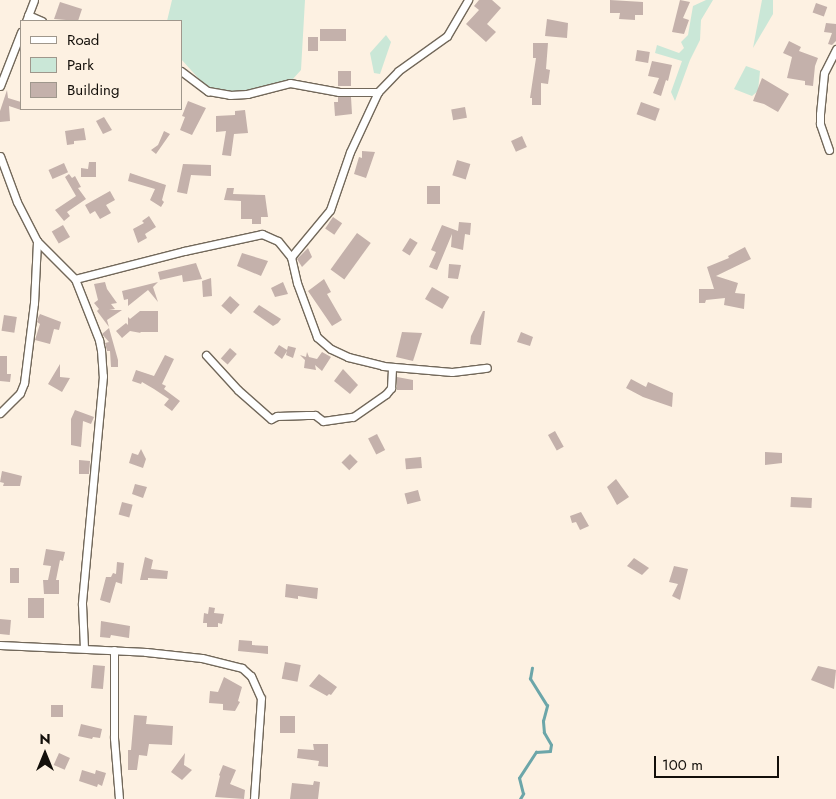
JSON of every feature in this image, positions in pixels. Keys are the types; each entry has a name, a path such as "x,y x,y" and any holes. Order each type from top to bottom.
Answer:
{"street":[{"path":"27,18 34,0"},
{"path":"291,258 330,210 350,152 378,92 398,71 447,36 468,0"},
{"path":"0,86 20,35"},
{"path":"829,150 820,124 820,114 824,73 836,49"},
{"path":"182,72 208,91 230,95 246,94 290,82 339,92 378,92"},
{"path":"0,156 17,202 37,241 76,279 99,340 103,376 82,604 84,648"},
{"path":"76,279 254,234 273,237 291,258 300,290 318,337 323,344 348,358 392,367 452,372 487,368"},
{"path":"0,413 20,393 24,384 34,303 37,241"},
{"path":"206,355 238,390 271,419 277,416 315,415 323,421 353,417 386,394 391,388 392,367"},
{"path":"0,645 84,648 210,659 242,668 251,676 261,698 254,799"},
{"path":"114,650 114,738 118,798"}],"green space":[{"path":"172,0 305,0 301,70 292,80 245,93 209,90 182,60 182,20 167,20"},
{"path":"706,0 713,0 701,20 700,40 690,60 675,101 671,92 682,61 655,53 657,45 679,53 684,48 681,42 688,35 693,6"},
{"path":"762,0 773,0 773,14 753,48"},
{"path":"386,35 391,42 380,74 374,73 370,53"},
{"path":"746,66 760,71 758,91 752,96 734,89"}],"building":[{"path":"479,0 492,0 501,8 487,24 496,32 486,42 466,24 479,10 474,6"},
{"path":"610,0 643,2 643,15 635,15 635,20 619,19 620,13 610,13"},
{"path":"680,0 690,2 683,18 689,20 684,34 672,32"},
{"path":"60,2 82,9 78,20 54,19"},
{"path":"816,3 827,7 824,17 813,12"},
{"path":"547,19 568,23 567,38 545,36"},
{"path":"826,23 836,24 836,41 832,45 828,44 832,33 824,32"},
{"path":"320,29 346,29 346,41 320,41"},
{"path":"308,37 318,37 318,51 308,51"},
{"path":"789,41 801,47 799,51 818,58 815,66 813,86 805,85 805,81 787,78 792,57 783,53"},
{"path":"533,43 548,43 546,69 550,70 548,84 541,83 541,105 532,105 532,98 530,98 536,58 533,58"},
{"path":"637,50 650,52 648,63 635,61"},
{"path":"652,61 672,65 668,81 666,80 661,96 653,93 659,78 648,76"},
{"path":"338,71 351,71 351,86 338,86"},
{"path":"762,78 789,94 778,112 764,104 753,101"},
{"path":"7,90 8,98 20,102 20,110 9,106 10,121 0,122 0,111"},
{"path":"338,97 351,97 352,114 335,116 334,102 338,102"},
{"path":"188,101 206,108 192,135 180,130 185,117 182,116"},
{"path":"641,102 660,109 655,121 637,114"},
{"path":"465,107 467,118 453,120 451,109"},
{"path":"245,110 248,133 234,134 231,156 222,155 226,131 216,132 216,116 235,115 235,111"},
{"path":"104,117 112,130 103,134 96,121"},
{"path":"84,128 86,140 74,141 74,144 67,145 65,131"},
{"path":"164,131 170,134 156,154 151,150 158,145"},
{"path":"522,136 527,147 516,152 511,141"},
{"path":"362,151 375,152 366,178 354,174 359,157 362,158"},
{"path":"457,160 470,164 466,179 452,175"},
{"path":"89,162 96,162 96,177 81,177 81,168 88,169"},
{"path":"64,163 68,172 53,179 48,170"},
{"path":"183,164 211,165 211,176 191,175 187,194 177,192"},
{"path":"130,173 166,185 162,200 164,202 161,207 150,200 155,189 128,181"},
{"path":"69,174 72,178 75,176 81,187 78,188 86,199 67,212 70,216 64,221 55,210 76,196 65,177"},
{"path":"427,186 440,186 440,204 427,204"},
{"path":"227,188 234,188 233,194 265,195 268,217 261,217 261,224 252,224 252,219 241,219 241,201 224,200"},
{"path":"110,191 115,200 106,205 111,213 100,219 95,211 90,214 85,205"},
{"path":"149,216 156,227 145,234 147,238 138,243 133,229 144,223 142,221"},
{"path":"333,217 342,223 334,235 325,229"},
{"path":"459,222 471,223 470,235 465,234 463,250 451,247 452,234 437,270 429,267 436,252 431,250 442,225 458,231"},
{"path":"63,225 70,237 59,244 52,232"},
{"path":"357,233 371,243 344,279 331,269"},
{"path":"410,238 418,243 410,255 402,251"},
{"path":"745,247 751,259 716,276 738,283 735,293 745,294 744,309 724,305 725,298 706,300 705,303 699,303 699,289 714,289 707,267 729,258 728,256"},
{"path":"308,248 312,257 302,267 297,259"},
{"path":"242,253 268,261 261,276 237,266"},
{"path":"196,263 202,279 183,282 182,275 160,280 158,272"},
{"path":"449,264 461,265 458,279 448,278"},
{"path":"211,278 212,296 203,297 202,281"},
{"path":"324,279 331,292 327,294 342,320 332,326 308,291"},
{"path":"105,282 107,289 117,303 111,304 115,309 109,310 122,310 107,320 109,327 97,311 99,309 94,303 98,300 94,284"},
{"path":"158,282 153,287 158,302 148,290 128,306 128,299 124,300 122,291"},
{"path":"283,282 288,294 275,297 271,288"},
{"path":"432,287 449,297 442,309 425,299"},
{"path":"230,296 240,305 231,314 221,306"},
{"path":"259,305 281,319 278,323 273,326 253,312"},
{"path":"140,311 158,311 158,332 141,333 130,331 122,338 116,331 126,323 128,325 128,317 130,319"},
{"path":"483,311 485,311 481,345 470,344 471,336"},
{"path":"40,314 61,322 59,330 54,329 50,344 35,340 40,324 37,322"},
{"path":"4,315 17,317 14,333 1,331"},
{"path":"109,328 118,360 118,367 111,367 110,351 107,351 105,343 109,342 102,334"},
{"path":"402,332 422,333 413,361 396,357"},
{"path":"521,332 533,337 530,346 517,342"},
{"path":"279,345 287,350 288,346 296,348 293,358 286,355 287,351 282,359 274,353"},
{"path":"230,348 237,354 228,364 221,359"},
{"path":"307,352 309,357 317,359 322,352 331,357 322,371 315,365 316,370 304,368 305,360 300,355 306,357"},
{"path":"165,355 174,359 162,384 166,386 164,389 180,401 172,411 164,405 169,399 142,382 141,384 132,381 136,370 154,376"},
{"path":"0,356 7,356 7,374 11,374 10,382 0,381"},
{"path":"60,364 60,377 70,378 62,392 48,384"},
{"path":"343,369 358,385 350,394 334,381"},
{"path":"397,377 413,380 413,390 397,390"},
{"path":"631,379 646,387 648,382 673,393 672,407 643,397 626,388"},
{"path":"75,410 94,417 91,424 83,421 81,447 71,445 71,419"},
{"path":"555,431 564,447 557,451 548,435"},
{"path":"377,434 385,450 376,455 368,439"},
{"path":"141,449 146,459 143,468 129,463 132,453 138,455"},
{"path":"765,452 782,453 782,463 765,465"},
{"path":"350,454 358,462 349,470 342,462"},
{"path":"421,457 422,468 406,469 405,458"},
{"path":"79,460 90,461 89,474 79,474"},
{"path":"2,471 22,476 20,486 3,486 4,483 0,482"},
{"path":"616,479 629,497 617,505 607,487"},
{"path":"135,484 147,487 143,498 132,494"},
{"path":"418,490 421,501 407,504 404,494"},
{"path":"791,497 812,498 811,508 790,507"},
{"path":"122,502 133,505 129,517 119,515"},
{"path":"581,512 589,526 580,530 576,522 572,523 570,516"},
{"path":"46,549 65,552 63,561 60,560 56,580 59,580 59,594 44,594 43,580 48,580 51,566 43,565"},
{"path":"145,557 153,560 151,569 168,571 167,579 148,578 148,580 140,580"},
{"path":"634,558 649,568 642,575 627,566"},
{"path":"117,562 124,563 122,584 116,582 110,603 100,600 106,577 111,577 113,573 116,574"},
{"path":"674,566 688,569 680,600 672,596 678,584 669,582"},
{"path":"10,568 19,568 19,583 10,583"},
{"path":"286,584 318,588 317,599 298,596 298,599 285,597"},
{"path":"28,598 44,598 44,618 28,618"},
{"path":"209,607 215,608 214,613 224,614 222,624 218,623 218,627 207,627 207,623 203,623 204,613 208,614"},
{"path":"0,619 11,620 10,635 0,634"},
{"path":"101,621 130,626 129,638 111,635 110,638 100,637"},
{"path":"239,640 252,641 252,645 268,646 268,654 238,651"},
{"path":"285,662 301,665 297,682 282,679"},
{"path":"93,665 105,666 103,689 91,688"},
{"path":"818,666 836,670 834,689 811,680"},
{"path":"319,674 337,687 331,695 327,696 309,686"},
{"path":"224,677 242,687 238,701 240,702 235,711 223,710 223,704 209,703 210,691 218,692"},
{"path":"51,705 63,705 63,717 51,717"},
{"path":"134,715 147,716 146,724 173,726 172,745 149,744 147,756 139,755 137,770 128,770 128,750 131,750"},
{"path":"280,716 295,716 295,733 280,733"},
{"path":"81,724 102,729 100,738 93,737 92,739 78,736"},
{"path":"313,744 328,744 328,767 318,766 319,761 297,758 298,749 314,750"},
{"path":"59,753 70,758 65,770 54,765"},
{"path":"185,753 184,765 192,770 182,780 171,772"},
{"path":"223,765 236,770 230,784 245,790 244,799 215,797"},
{"path":"82,770 95,774 96,770 106,773 102,786 98,784 97,787 79,781"},
{"path":"314,781 320,782 318,799 290,799 292,783 313,785"}],"waterway":[{"path":"520,799 523,794 519,778 536,752 550,751 551,745 544,733 543,721 547,706 530,679 532,668"}]}
